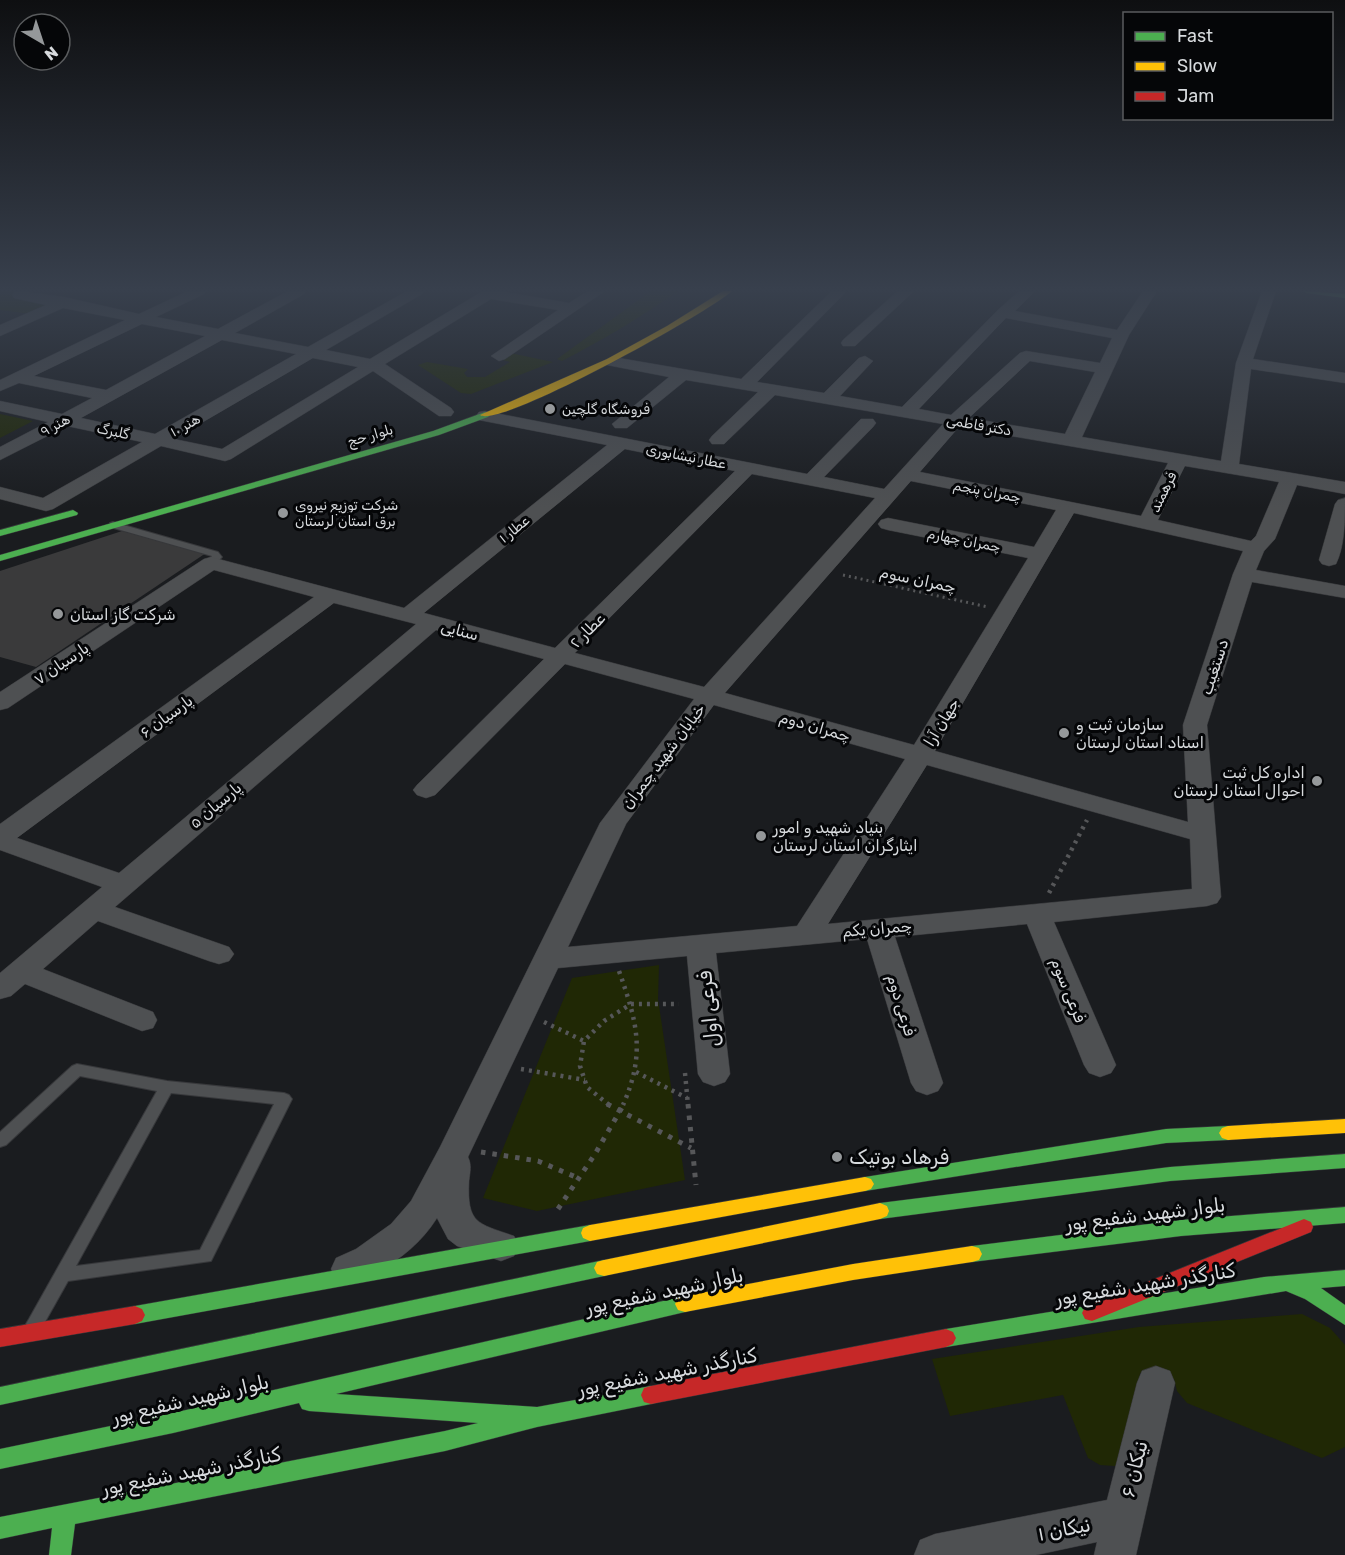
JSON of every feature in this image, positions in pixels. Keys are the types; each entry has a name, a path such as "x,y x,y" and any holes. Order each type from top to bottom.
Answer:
{"main road":[{"name":"بلوار حج","path":"0,558 112,525 183,498 255,484 436,433 485,416 609,364"},
{"path":"422,418 450,410"},
{"path":"234,477 239,482 255,484"},
{"path":"0,533 89,509"},
{"path":"0,1338 320,1283 699,1213 1166,1136 1345,1126"},
{"name":"بلوار شهید شفیع پور","path":"0,1396 867,1213 1170,1174 1345,1161"},
{"path":"1092,1312 1338,1216"},
{"name":"بلوار شهید شفیع پور","path":"0,1460 64,1448 690,1303 897,1264 1197,1225 1338,1216"},
{"name":"کنارگذر شهید شفیع پور","path":"0,1528 445,1441 537,1417 1008,1326 1264,1285 1345,1278"},
{"path":"1289,1284 1312,1293 1345,1316"},
{"path":"274,1400 537,1417"},
{"path":"60,1555 65,1516"}],"street":[{"path":"0,386 48,364"},
{"name":"هنر ۹","path":"0,454 166,364"},
{"name":"هنر ۱۰","path":"0,493 46,505 294,364"},
{"path":"368,364 375,365 450,410"},
{"name":"دکتر فاطمی","path":"622,364 1345,488"},
{"path":"744,385 766,364"},
{"path":"828,399 863,364"},
{"path":"906,413 954,364"},
{"name":"خیابان شهید چمران","path":"320,1283 369,1260 404,1234 423,1210 456,1148 613,823 709,696 955,421 1018,364"},
{"name":"خیابان شهید چمران","path":"1072,364 1105,369"},
{"path":"1071,441 1108,364"},
{"path":"1229,468 1244,364"},
{"path":"1248,364 1345,378"},
{"name":"گلبرگ","path":"0,406 225,455 375,365"},
{"name":"عطار ۱","path":"407,616 621,433 683,374"},
{"path":"18,378 108,396"},
{"path":"718,440 771,390"},
{"name":"عطار نیشابوری","path":"485,416 621,433 748,468 887,495"},
{"path":"811,480 867,423"},
{"name":"فرهمند","path":"1148,524 1179,460"},
{"name":"عطار ۲","path":"426,790 748,468"},
{"name":"چمران پنجم","path":"906,475 1068,506 1255,548"},
{"name":"دستغیب","path":"1207,897 1195,725 1244,574 1255,548 1265,539 1290,479"},
{"path":"1329,560 1345,504"},
{"name":"جهان آرا","path":"807,934 921,756 1009,611 1068,506"},
{"name":"چمران چهارم","path":"888,524 1041,555"},
{"name":"سنایی","path":"211,563 709,696"},
{"name":"پارسیان ۷","path":"0,703 211,563"},
{"path":"1244,574 1345,592"},
{"name":"پارسیان ۶","path":"0,837 331,595"},
{"name":"پارسیان ۵","path":"10,980 432,622"},
{"name":"چمران دوم","path":"709,696 1203,834"},
{"path":"0,841 122,884"},
{"name":"چمران یکم","path":"546,959 1037,915 1207,897"},
{"path":"93,909 219,954"},
{"name":"فرعی سوم","path":"1037,915 1100,1065"},
{"name":"فرعی دوم","path":"878,928 927,1083"},
{"name":"فرعی اول","path":"701,945 714,1074"},
{"path":"10,980 142,1020"},
{"path":"456,1148 450,1202 454,1220 465,1233 481,1243 524,1245"},
{"name":"نیکان ۶","path":"1119,1536 1156,1383"},
{"name":"نیکان ۱","path":"935,1555 1119,1536"}],"lane":[{"path":"112,525 215,554 217,557 211,563"},
{"path":"0,1141 77,1070 167,1087 284,1098 205,1256 62,1275"},
{"path":"30,1333 167,1087"}],"path":[{"name":"چمران سوم","path":"821,570 1009,611"},
{"path":"1037,915 1095,804"},
{"path":"524,1245 578,1178 620,1112 636,1072 639,1052 634,1014 613,953"},
{"path":"678,992 680,1016"},
{"path":"679,1004 631,1004 604,1021 584,1041 580,1066 587,1087 620,1112 691,1148"},
{"path":"521,1011 584,1041"},
{"path":"684,1063 699,1213"},
{"path":"495,1065 585,1080"},
{"path":"636,1072 687,1099"},
{"path":"456,1148 538,1161 578,1178"}],"green space":[{"path":"436,364 468,369 464,373 467,377 485,377 507,364 549,364 471,394 461,393 418,365"},
{"path":"0,414 33,421 0,438"},
{"path":"659,965 658,999 685,1180 537,1211 483,1198 572,978"},
{"path":"1302,1314 1330,1328 1345,1345 1345,1447 1322,1458 1187,1403 1177,1391 1174,1379 1140,1373 1136,1409 1126,1444 1115,1466 1100,1465 1088,1458 1063,1395 950,1416 932,1359 1139,1327"}],"building":[{"name":"شرکت گاز استان","path":"122,531 206,553 36,667 0,657 0,571"}],"traffic: fast":[{"path":"0,558 436,433 485,415"},
{"path":"0,533 73,513"},
{"path":"865,1184 1166,1136 1228,1133"},
{"path":"880,1211 1170,1174 1345,1161"},
{"path":"972,1254 1181,1228 1345,1215"},
{"path":"135,1315 590,1233"},
{"path":"0,1396 604,1268"},
{"path":"946,1338 1264,1285 1345,1278"},
{"path":"1289,1284 1312,1293 1345,1316"},
{"path":"0,1459 173,1423 685,1304"},
{"path":"0,1528 445,1441 537,1417 651,1395"},
{"path":"309,1402 537,1417"},
{"path":"60,1555 65,1516"}],"traffic: slow":[{"path":"485,415 549,390 605,364"},
{"path":"1228,1133 1345,1126"},
{"path":"590,1233 865,1184"},
{"path":"604,1268 880,1211"},
{"path":"685,1304 853,1272 972,1254"}],"traffic: jam":[{"path":"1092,1313 1304,1227"},
{"path":"0,1338 135,1315"},
{"path":"651,1395 946,1338"}],"place":[{"name":"فروشگاه گلچین","path":"550,409"},
{"name":"شرکت توزیع نیروی برق استان لرستان","path":"283,513"},
{"name":"شرکت گاز استان","path":"58,614"},
{"name":"سازمان ثبت و اسناد استان لرستان","path":"1064,733"},
{"name":"اداره کل ثبت احوال استان لرستان","path":"1317,781"},
{"name":"بنیاد شهید و امور ایثارگران استان لرستان","path":"761,836"},
{"name":"فرهاد بوتیک","path":"837,1157"}]}
